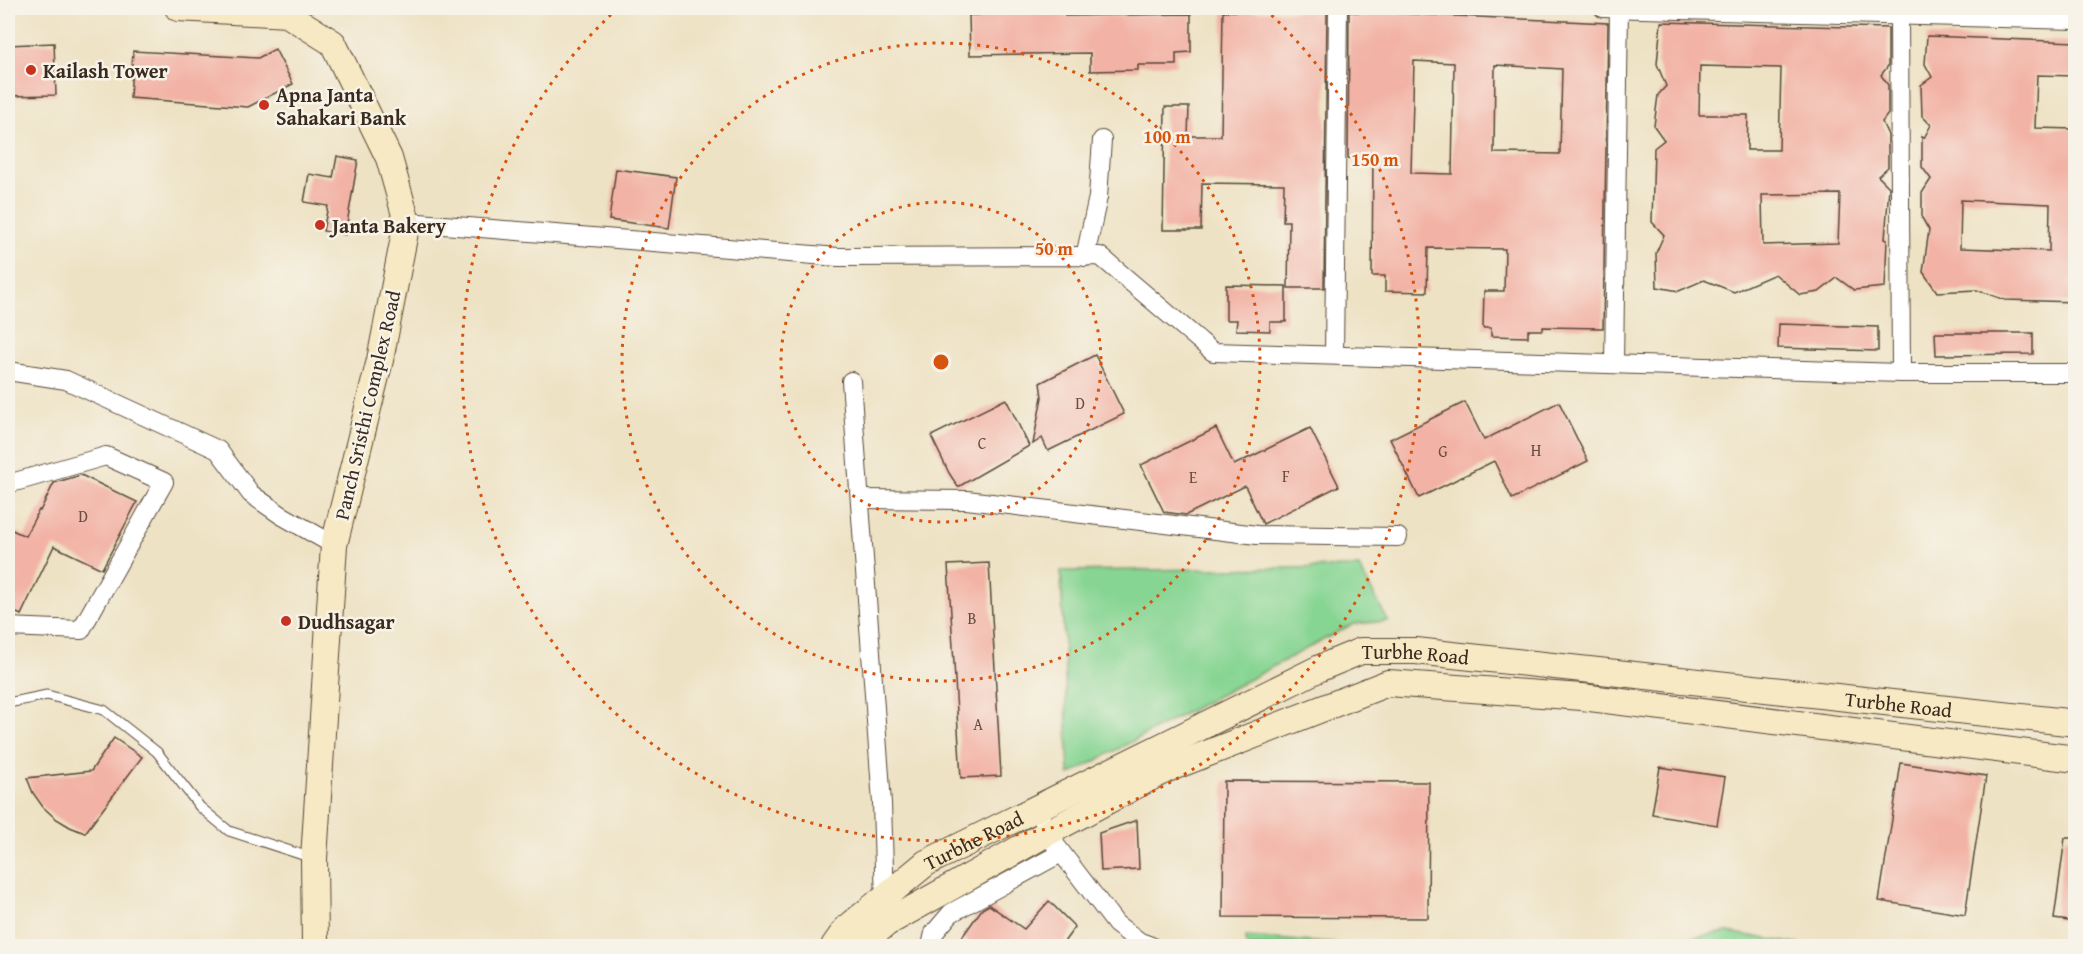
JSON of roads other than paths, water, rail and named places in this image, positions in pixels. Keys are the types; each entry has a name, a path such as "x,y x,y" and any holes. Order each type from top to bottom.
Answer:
{"street":[{"name":"Panch Sristhi Complex Road","path":"178,8 287,14 333,43 389,158 406,222 380,360 334,545 314,859 315,946"},
{"path":"1334,355 1338,8"},
{"path":"1603,8 2076,20"},
{"path":"1614,364 1619,8"},
{"path":"1899,15 1901,373"},
{"path":"1085,256 1098,197 1102,140"},
{"path":"406,222 838,257 1100,256 1213,352 1901,373 2076,373"},
{"path":"8,370 66,380 218,450 251,494 281,515 334,545"},
{"path":"851,381 883,814 886,910"},
{"path":"8,484 106,456 164,482 81,630 8,627"},
{"path":"860,499 967,500 1257,535 1398,537"},
{"path":"1361,651 1374,688"},
{"name":"Turbhe Road","path":"834,946 846,929 886,910 926,863 1036,808 1157,760 1320,668 1361,651 1416,651 2076,723"},
{"path":"931,946 934,933 951,913 1055,842 1157,760 1388,683 1582,697 2076,759"},
{"path":"1036,808 1055,842 1116,924 1140,942 1151,946"},
{"path":"859,946 886,910 1055,842"}],"lane":[{"path":"8,703 47,695 104,710 157,752 200,807 229,831 314,859"}],"place":[{"name":"Kailash Tower","path":"31,70"},
{"name":"Apna Janta Sahakari Bank","path":"264,105"},
{"name":"Janta Bakery","path":"320,225"},
{"name":"Dudhsagar","path":"286,621"}]}
